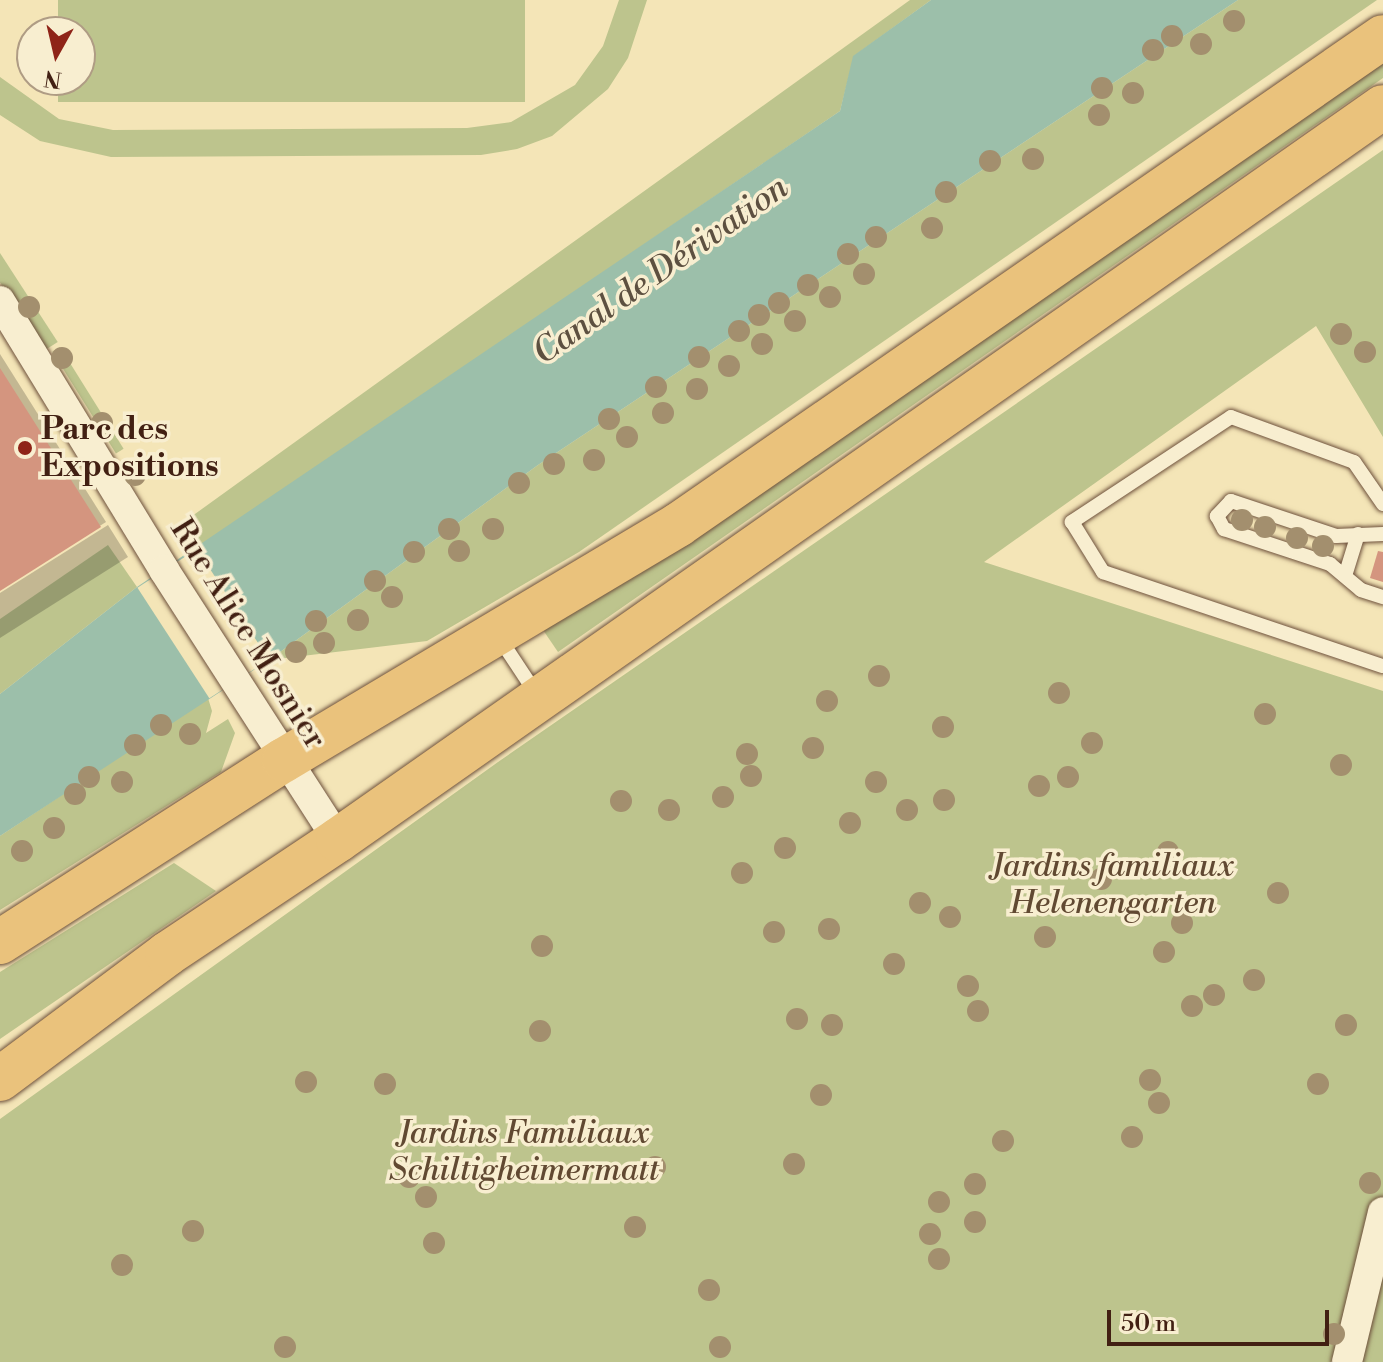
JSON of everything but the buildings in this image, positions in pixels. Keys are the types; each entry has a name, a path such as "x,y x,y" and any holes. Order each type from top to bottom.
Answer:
{"main road":[{"path":"0,942 284,760 678,525 1383,37"},
{"path":"0,1079 167,954 338,840 1383,107"}],"street":[{"name":"Rue Alice Mosnier","path":"0,301 234,682 338,840"},
{"path":"1347,1362 1383,1212"}],"lane":[{"path":"1383,504 1354,462 1231,417 1072,522 1103,572 1383,666"},
{"path":"1383,534 1336,536 1231,501 1220,508 1224,529 1330,564 1361,590 1383,597"},
{"path":"1345,576 1358,534"},
{"path":"497,633 539,699"}],"green space":[{"path":"58,0 525,0 525,102 58,102 58,96 96,96 96,16 58,16"},
{"path":"619,0 647,0 628,58 608,89 552,136 517,149 481,155 111,157 40,141 0,115 0,77 16,88 16,96 27,96 59,119 113,130 467,128 511,122 575,85 603,46"},
{"path":"910,0 931,0 854,56 840,111 197,549 188,519"},
{"path":"1238,0 1377,0 579,552 427,641 269,660 538,465"},
{"path":"1383,59 1383,78 558,652 543,630"},
{"path":"1383,150 1383,437 1316,326 984,562 1383,691 1383,1362 0,1362 0,1119 498,762"},
{"path":"0,253 58,342 44,351 0,282"},
{"path":"60,347 124,449 116,454 52,352"},
{"path":"108,545 137,587 0,694 0,619"},
{"path":"208,698 212,711 206,733 228,719 235,733 221,772 0,910 0,836"},
{"path":"174,863 216,891 0,1039 0,972"}],"water":[{"name":"Canal de Dérivation","path":"931,0 1238,0 538,465 269,660 0,836 0,694 137,587 840,111 853,56"}],"pier":[{"path":"197,549 269,660 209,698 137,588"}],"place":[{"name":"Parc des Expositions","path":"25,448"}],"park label":[{"name":"Jardins familiaux Helenengarten","path":"1113,886"},
{"name":"Jardins Familiaux Schiltigheimermatt","path":"524,1152"}]}
